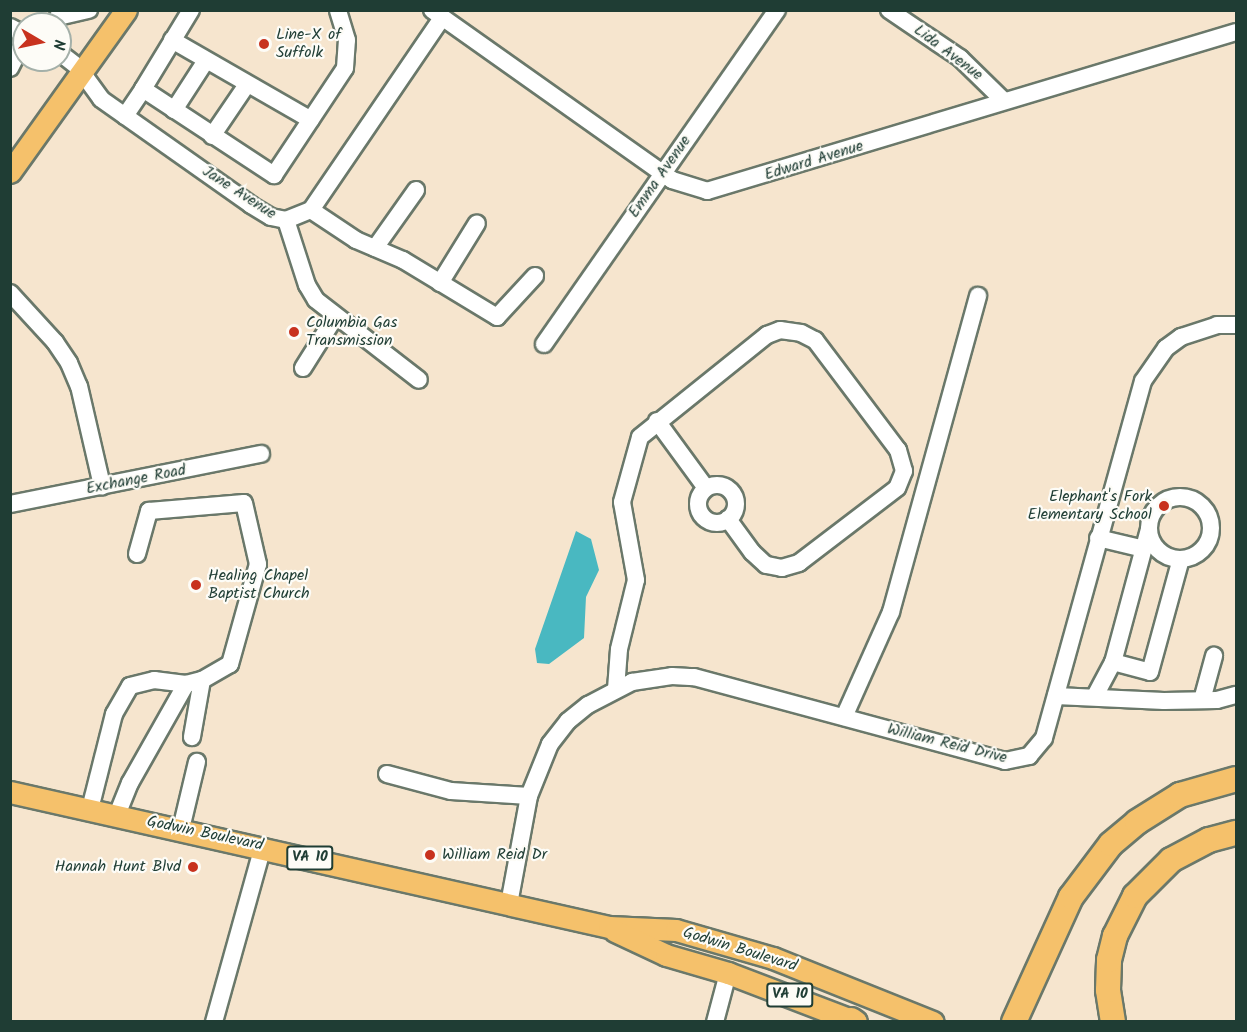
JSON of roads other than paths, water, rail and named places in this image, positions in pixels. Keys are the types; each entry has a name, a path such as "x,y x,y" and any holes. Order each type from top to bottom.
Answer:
{"highway":[{"path":"1014,1022 1071,897 1111,844 1137,822 1180,795 1236,779"},
{"path":"1113,1022 1108,990 1109,960 1115,936 1136,896 1171,860 1209,840 1236,833"}],"main road":[{"path":"10,172 82,73 121,12"},
{"name":"Godwin Boulevard","path":"10,792 263,847 609,927 676,930 831,980 933,1022"},
{"name":"Godwin Boulevard","path":"609,927 666,956 728,973 854,1021"}],"street":[{"path":"72,13 89,10"},
{"path":"125,116 191,10"},
{"path":"143,89 274,175 345,69 347,40 338,10"},
{"name":"Emma Avenue","path":"544,344 777,10"},
{"name":"Lida Avenue","path":"889,10 960,58 1003,100"},
{"path":"286,220 311,210 437,14"},
{"name":"Edward Avenue","path":"437,14 663,174 689,188 721,189 1003,100 1236,32"},
{"path":"172,40 246,86 311,120"},
{"path":"174,110 205,62"},
{"name":"Jane Avenue","path":"72,64 82,73 101,99 251,205 271,217 286,220 307,285 335,317 419,380"},
{"path":"212,136 246,86"},
{"path":"375,248 416,190"},
{"path":"311,210 496,317 535,276"},
{"path":"440,283 477,223"},
{"path":"10,293 56,342 69,363 79,387 102,486"},
{"path":"844,717 893,604 978,296"},
{"path":"303,368 335,317"},
{"name":"William Reid Drive","path":"509,904 529,796 550,744 567,721 616,689 649,678 694,677 1005,761 1017,760 1033,752 1044,738 1098,538 1152,365 1180,337 1217,325 1236,325"},
{"path":"616,689 619,649 636,580 622,502 640,437 657,421 767,335 780,330 815,340 898,450 904,471 897,488 799,563 782,568 766,565 728,519"},
{"path":"657,421 706,488"},
{"name":"Exchange Road","path":"10,504 261,454"},
{"path":"724,486 734,496 735,508 728,519 717,523 702,515 698,504 706,488 724,486"},
{"path":"1095,696 1113,662 1154,510 1169,498 1179,496 1198,502 1210,517 1210,537 1199,553 1181,559 1163,554 1149,529"},
{"path":"90,809 120,698 141,681 194,682 230,664 258,564 244,503 149,511 137,554"},
{"path":"1098,538 1144,549"},
{"path":"1113,662 1150,672 1181,559"},
{"path":"1202,700 1214,656"},
{"path":"192,737 194,682"},
{"path":"117,815 130,783 194,682"},
{"path":"1056,696 1202,700 1236,695"},
{"path":"181,829 197,762"},
{"path":"387,774 451,791 529,796"},
{"path":"214,1022 263,847"},
{"path":"716,1021 728,973"}],"water":[{"path":"576,531 591,539 599,570 586,597 584,638 549,664 537,663 535,649"}],"place":[{"name":"Line-X of Suffolk","path":"264,44"},
{"name":"Columbia Gas Transmission","path":"294,332"},
{"name":"Elephant's Fork Elementary School","path":"1164,506"},
{"name":"Healing Chapel Baptist Church","path":"196,585"},
{"name":"William Reid Dr","path":"430,855"},
{"name":"Hannah Hunt Blvd","path":"193,867"}]}
